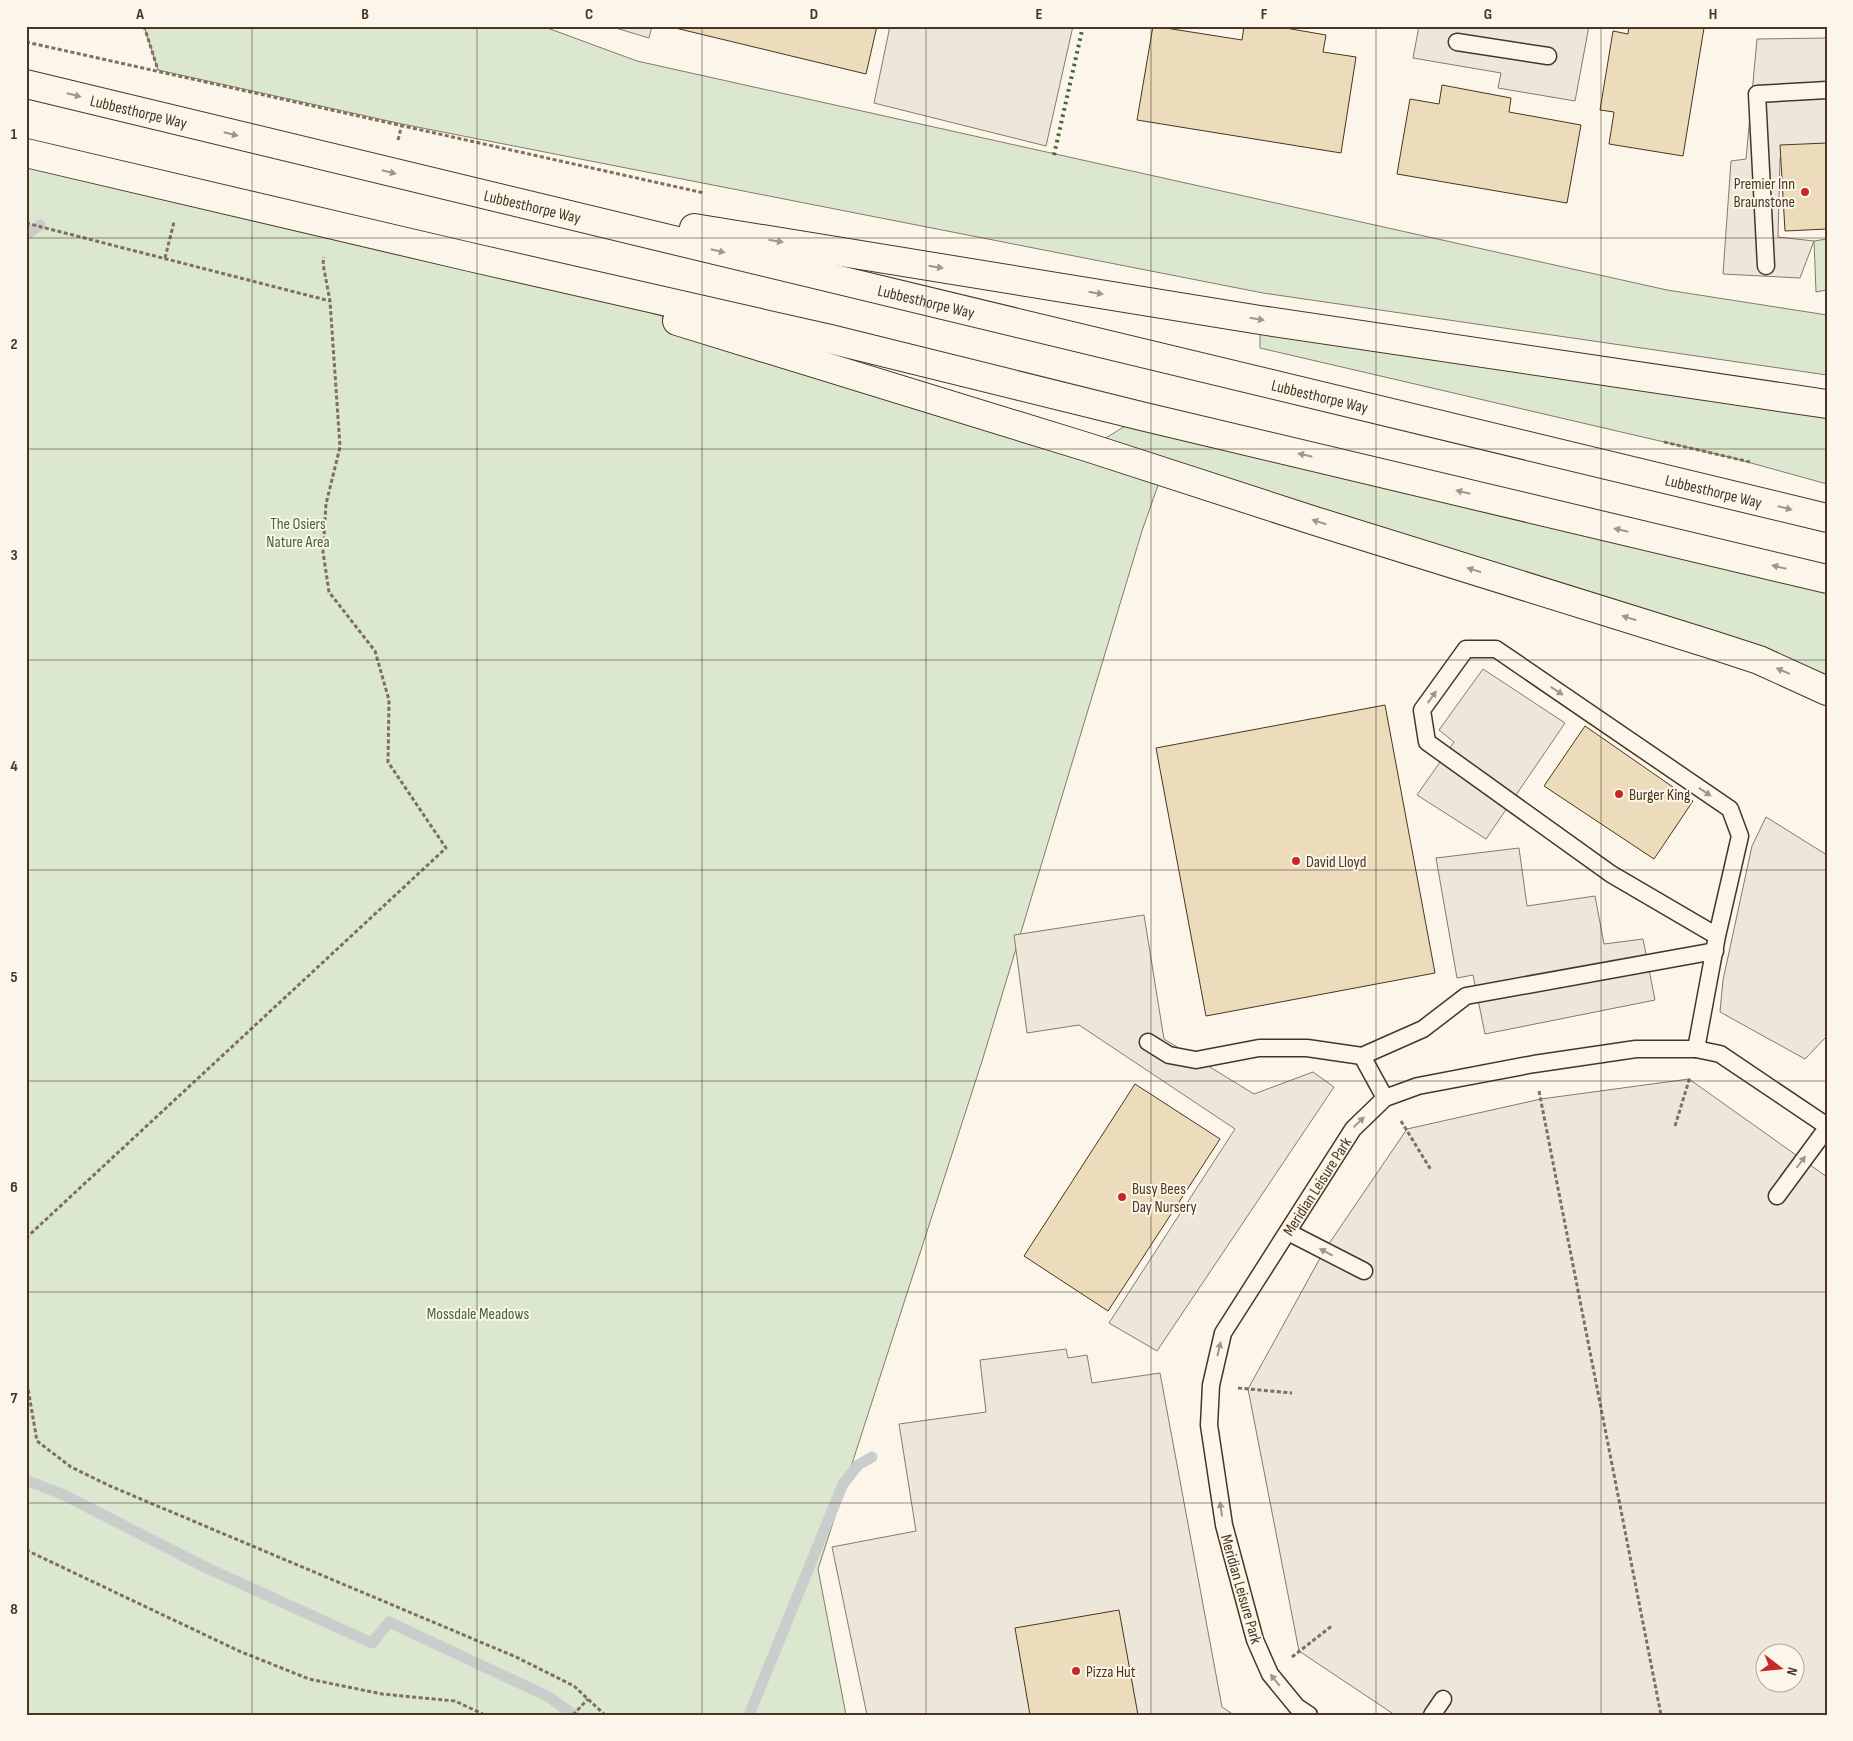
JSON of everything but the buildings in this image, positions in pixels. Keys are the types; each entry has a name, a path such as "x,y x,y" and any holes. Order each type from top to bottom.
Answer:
{"highway":[{"name":"Lubbesthorpe Way","path":"26,84 1827,518"},
{"path":"26,152 470,257 830,338 1151,418 1827,579"},
{"path":"468,192 1260,320 1827,404"},
{"path":"470,257 1081,445 1315,521 1702,641 1759,660 1827,691"}],"lane":[{"path":"1456,42 1548,56"},
{"path":"1766,266 1757,94 1827,90"},
{"path":"1696,1049 1732,866 1740,836 1730,809 1496,649 1466,649 1422,710 1427,742 1611,874 1716,944"},
{"path":"1148,1042 1169,1055 1196,1060 1259,1048 1307,1048 1362,1056 1423,1029 1466,996 1716,944"},
{"name":"Meridian Leisure Park","path":"1309,1715 1298,1707 1270,1674 1255,1640 1224,1525 1209,1425 1211,1385 1223,1333 1353,1129 1385,1098 1418,1086 1534,1064 1636,1049 1696,1049 1720,1054 1827,1127"},
{"path":"1362,1056 1385,1098"},
{"path":"1777,1196 1827,1127"},
{"path":"1288,1232 1364,1272"},
{"path":"1432,1715 1443,1699"}],"path":[{"path":"144,26 158,70"},
{"path":"26,42 402,124"},
{"path":"26,223 330,301"},
{"path":"26,1238 446,848 388,762 389,700 375,651 329,592 323,552 326,504 340,447 330,301 323,264 330,224"},
{"path":"1656,440 1752,463"},
{"path":"1676,1126 1696,1049"},
{"path":"1534,1064 1662,1715"},
{"path":"1385,1098 1407,1129 1431,1170"},
{"path":"26,1377 37,1441 71,1467 110,1486 516,1657 574,1686 605,1715"},
{"path":"1211,1385 1292,1393"},
{"path":"26,1550 239,1651 309,1679 382,1694 455,1701 485,1715"},
{"path":"1270,1674 1333,1625"},
{"path":"573,1715 588,1699"}],"green space":[{"path":"144,26 542,26 637,61 1667,290 1827,315 1827,375 1263,293 402,124 158,70"},
{"path":"26,153 470,257 1090,448 1141,416 1827,579 1827,691 1163,471 1142,531 983,1058 818,1569 846,1715 26,1715"},
{"path":"1827,239 1827,290 1816,292 1814,241"},
{"path":"1260,320 1827,404 1827,484 1733,458 1260,348"}],"shaded area":[{"path":"609,26 652,26 649,38"},
{"path":"890,26 1073,26 1046,146 874,103"},
{"path":"1419,26 1589,26 1575,101 1498,88 1501,73 1413,58"},
{"path":"1827,38 1827,150 1780,158 1778,237 1814,241 1800,278 1723,274 1731,161 1746,159 1757,39"},
{"path":"1483,669 1565,723 1486,839 1417,795 1454,742 1439,730"},
{"path":"1766,817 1827,855 1827,1036 1805,1059 1720,1012 1723,980 1752,846"},
{"path":"1519,848 1527,906 1595,896 1604,944 1643,939 1655,1000 1485,1034 1473,975 1457,978 1436,858"},
{"path":"1144,915 1164,1039 1254,1094 1313,1072 1334,1087 1157,1351 1109,1323 1235,1129 1079,1025 1027,1033 1014,935"},
{"path":"1689,1079 1827,1177 1827,1715 1395,1715 1299,1651 1248,1389 1324,1251 1407,1129 1541,1099"},
{"path":"1066,1349 1068,1358 1087,1355 1092,1383 1160,1373 1222,1707 1234,1715 867,1715 832,1547 916,1531 899,1424 986,1412 980,1360"}],"waterway":[{"path":"26,235 40,225"},
{"path":"749,1715 843,1484 858,1465 872,1457"},
{"path":"26,1480 64,1495 207,1568 372,1643 389,1622 549,1697 574,1715"}],"hedge":[{"path":"1054,155 1083,26"}],"place":[{"name":"Premier Inn Braunstone","path":"1805,192"},
{"name":"Burger King","path":"1619,794"},
{"name":"David Lloyd","path":"1296,861"},
{"name":"Busy Bees Day Nursery","path":"1122,1197"},
{"name":"Pizza Hut","path":"1076,1671"}],"park label":[{"name":"The Osiers Nature Area","path":"298,532"},
{"name":"Mossdale Meadows","path":"478,1313"}]}
